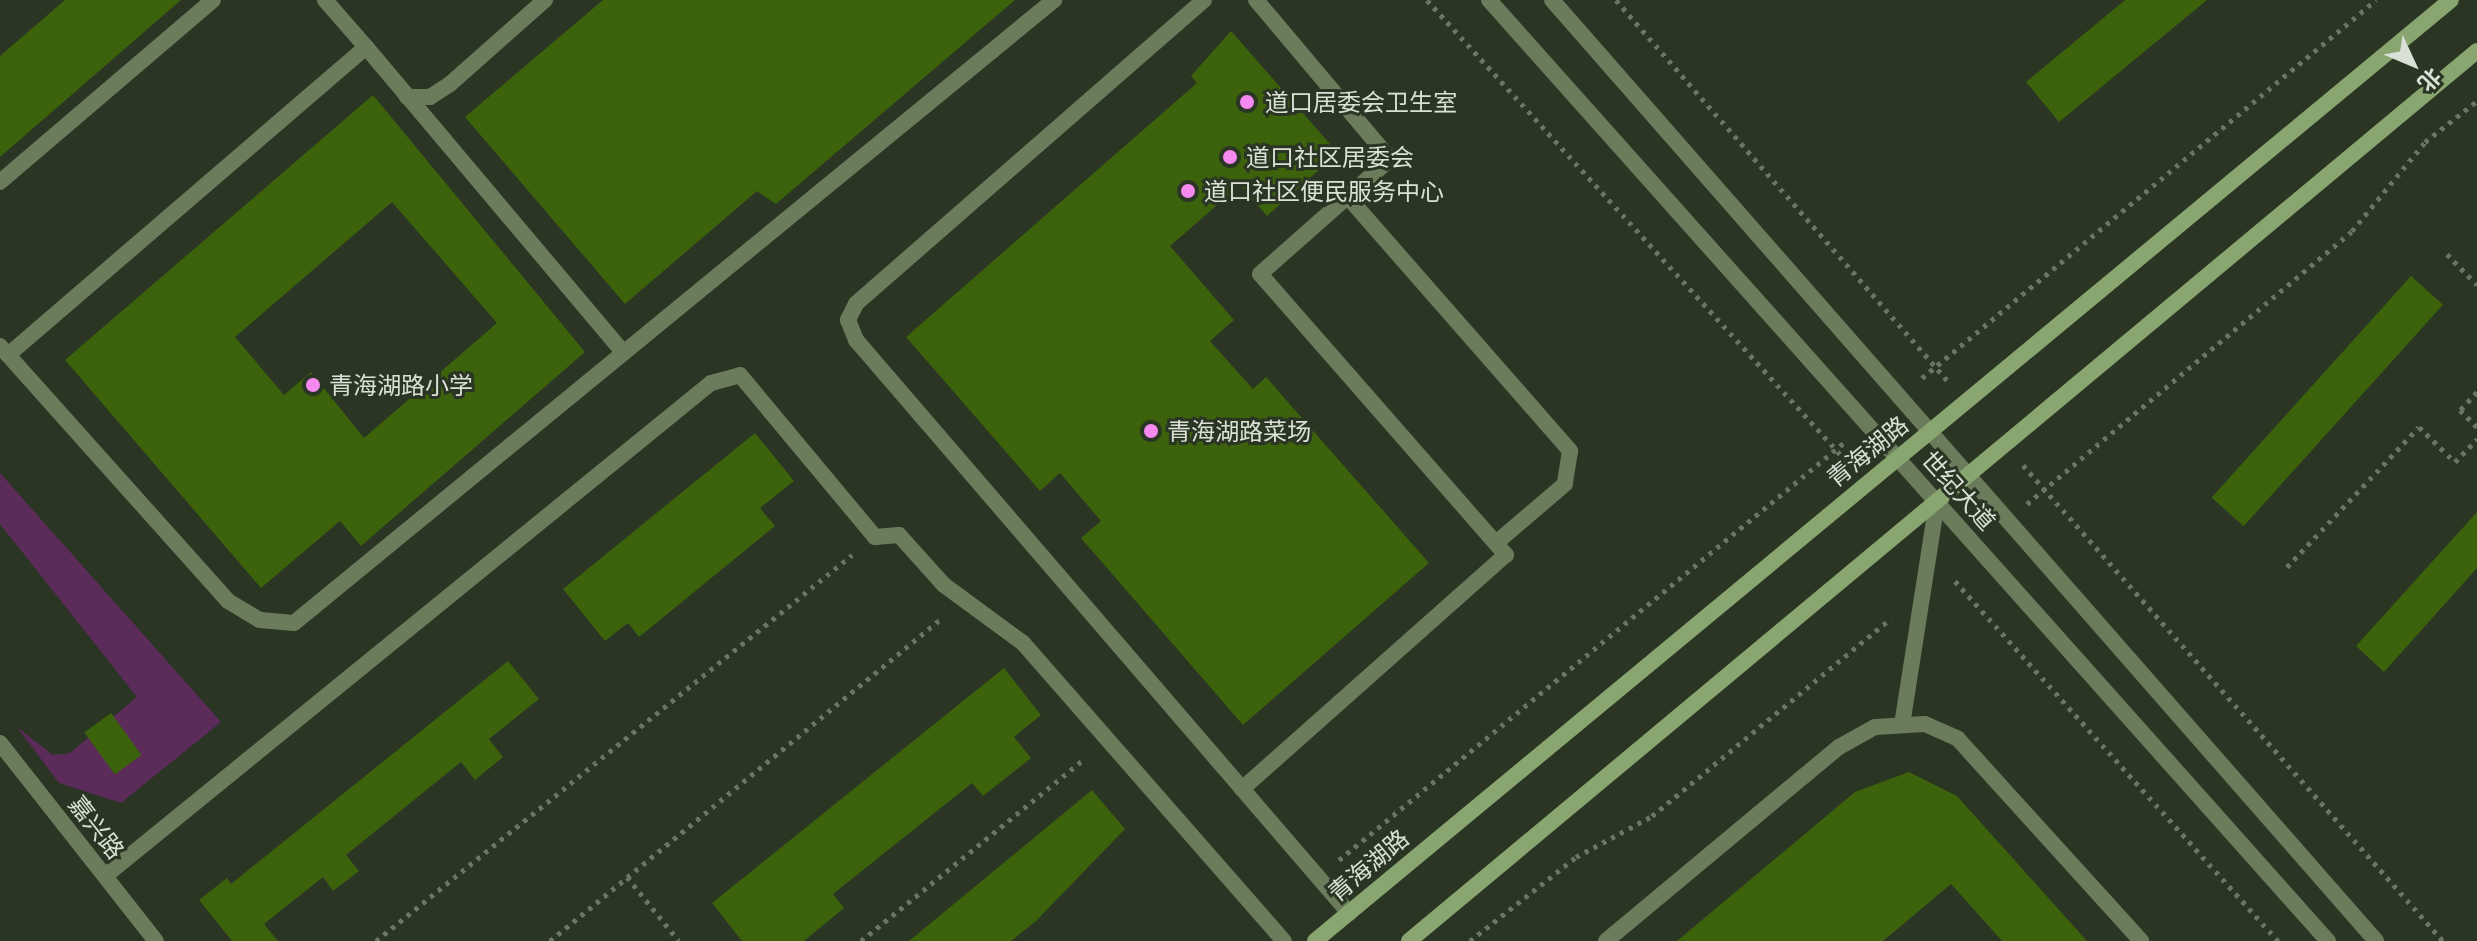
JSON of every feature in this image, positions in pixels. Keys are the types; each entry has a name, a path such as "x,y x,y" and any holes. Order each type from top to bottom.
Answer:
{"main road":[{"name":"青海湖路","path":"1315,941 2451,0"},
{"path":"1409,941 2477,51"}],"street":[{"path":"0,182 213,0"},
{"path":"325,0 624,353"},
{"path":"407,97 430,97 450,84 545,0"},
{"path":"366,47 4,350 228,601 260,620 294,623 1054,0"},
{"path":"1204,0 856,304 848,320 856,340 1349,913"},
{"path":"1242,789 1506,555 1260,274 1390,159 1256,0"},
{"name":"世纪大道","path":"1489,0 2328,941"},
{"name":"世纪大道","path":"1552,0 2376,941"},
{"path":"1347,196 1570,451 1565,484 1496,543"},
{"path":"105,876 711,383 740,375 750,381 875,537 899,535 964,600 1023,643 1284,941"},
{"path":"1902,725 1937,501"},
{"path":"1606,941 1839,747 1875,727 1925,724 1958,739 2141,941"},
{"name":"嘉兴路","path":"0,743 156,941"}],"path":[{"path":"1616,0 1965,400"},
{"path":"1898,398 2376,0"},
{"path":"2447,254 2477,285"},
{"path":"2477,392 2460,410 2477,427"},
{"path":"1318,877 1868,424"},
{"path":"2287,567 2419,427 2455,462 2477,439"},
{"path":"2005,445 2443,941"},
{"path":"376,941 875,537"},
{"path":"550,941 964,600"},
{"path":"861,941 1108,739"},
{"path":"627,877 679,941"}],"shaded area":[{"path":"0,473 221,722 121,803 59,783 17,727 53,755 70,753 137,697 0,524"}],"building":[{"path":"65,0 181,0 0,157 0,56"},
{"path":"603,0 1015,0 776,204 757,191 625,304 465,117"},
{"path":"2125,0 2207,0 2059,122 2026,82"},
{"name":"青海湖路菜场","path":"1231,31 1338,153 1267,216 1240,185 1170,246 1234,320 1210,341 1253,389 1266,377 1429,563 1243,725 1081,538 1101,521 1060,473 1040,491 906,337 1197,83 1191,76"},
{"path":"373,95 585,352 361,546 340,521 261,588 65,360","holes":["392,202 497,323 364,438 311,372 284,395 235,337"]},
{"path":"2411,276 2443,305 2244,526 2212,497"},
{"path":"755,433 794,481 760,508 775,526 639,637 628,623 605,641 563,589"},
{"path":"2477,512 2477,568 2384,672 2356,646"},
{"path":"508,661 539,699 489,739 503,757 475,780 461,762 346,855 359,871 333,891 323,877 264,924 278,941 232,941 199,900 227,878 231,884"},
{"path":"1004,668 1041,715 1014,737 1031,758 983,796 972,783 833,894 844,908 804,941 742,941 712,903"},
{"path":"111,713 142,755 115,774 84,732"},
{"path":"1909,772 1957,796 2087,941 2002,941 1951,884 1883,941 1677,941 1855,792"},
{"path":"1092,790 1125,829 1036,921 1011,941 909,941"}],"place":[{"name":"道口居委会卫生室","path":"1247,102"},
{"name":"道口社区居委会","path":"1230,157"},
{"name":"道口社区便民服务中心","path":"1188,191"},
{"name":"青海湖路小学","path":"313,385"},
{"name":"青海湖路菜场","path":"1151,431"}]}
